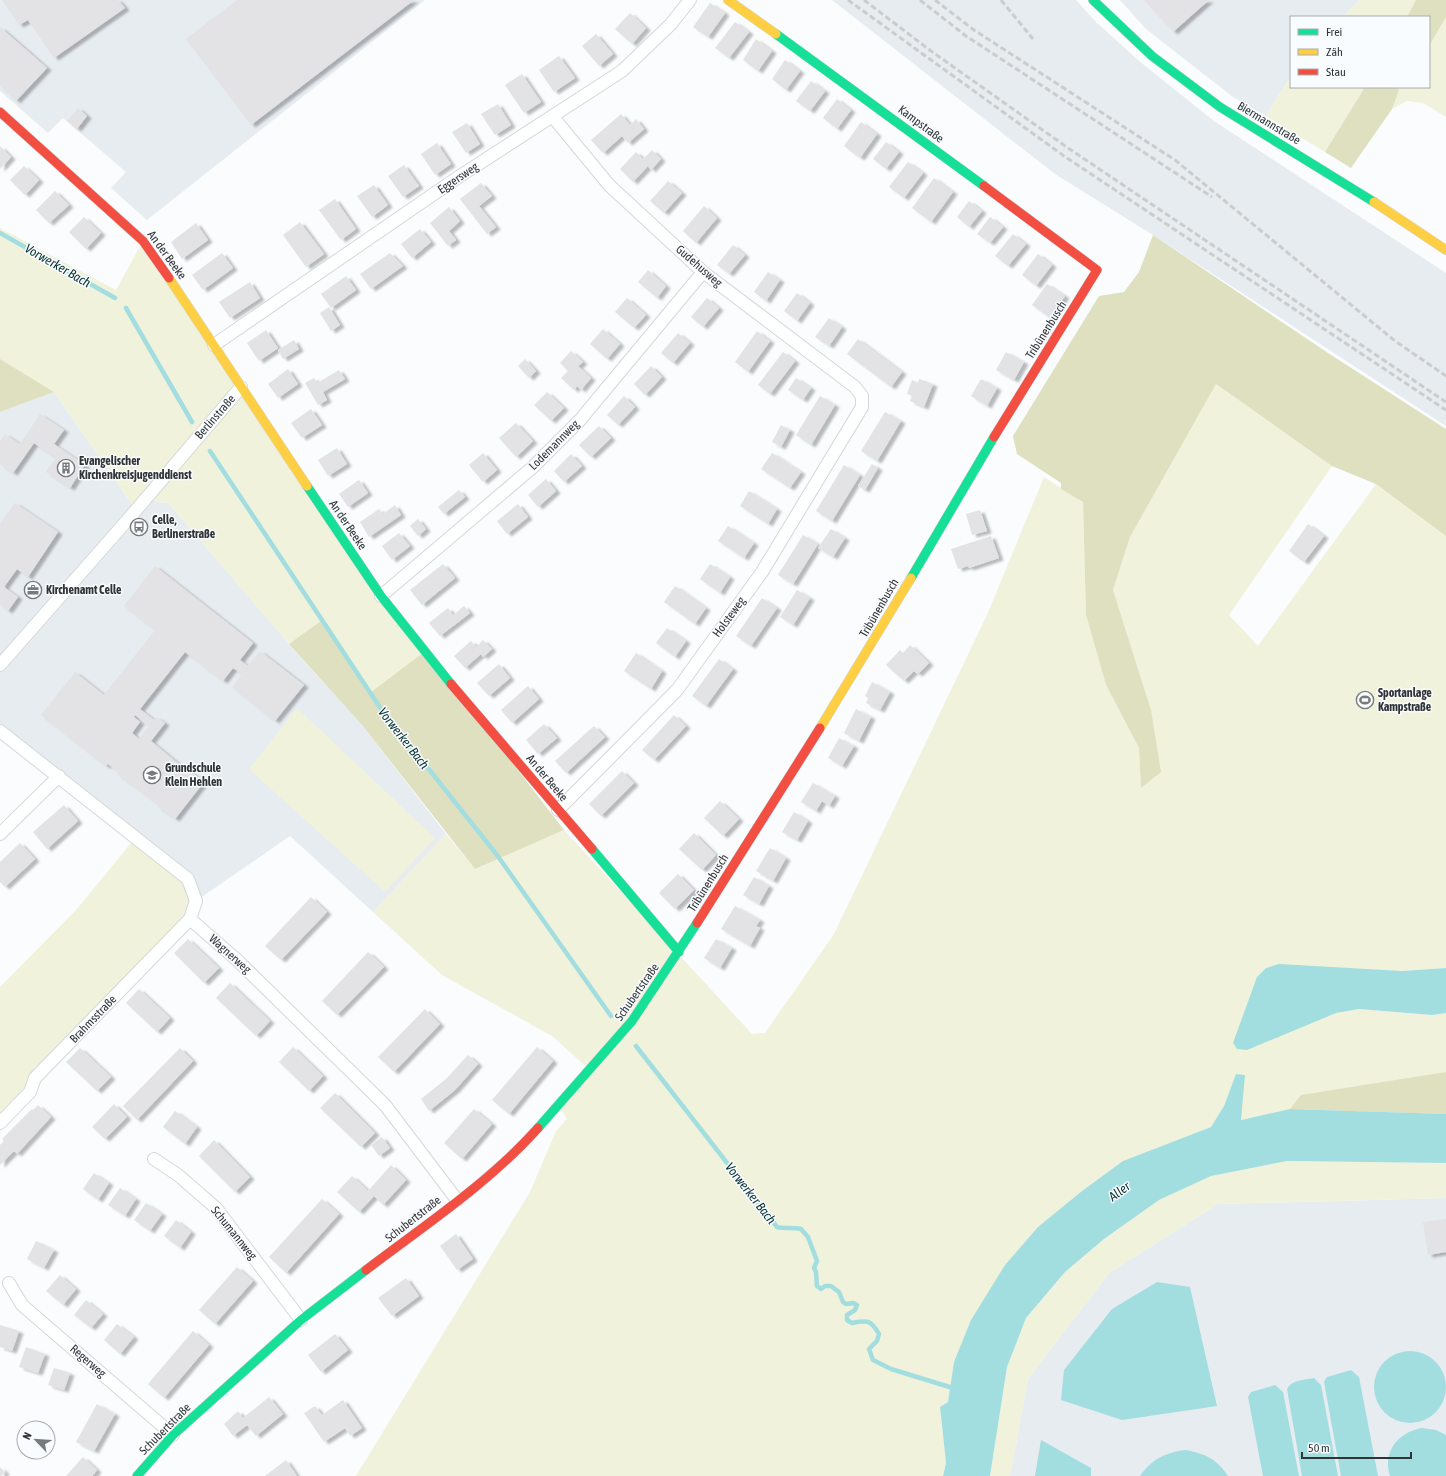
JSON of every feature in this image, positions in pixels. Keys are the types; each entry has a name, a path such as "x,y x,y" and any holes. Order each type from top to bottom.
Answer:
{"street":[{"name":"Eggersweg","path":"214,345 460,176 622,71 671,24 690,0"},
{"name":"Kampstraße","path":"728,0 837,77 1097,270"},
{"name":"Biermannstraße","path":"1093,0 1152,56 1220,107 1350,186 1446,250"},
{"name":"An der Beeke","path":"0,112 143,241 381,596 424,652 678,954"},
{"name":"Gudehusweg","path":"553,117 609,185 704,272 855,387 862,396"},
{"name":"Tribünenbusch","path":"678,954 855,673 986,450 1097,270"},
{"name":"Lodemannweg","path":"381,596 533,467 580,420 704,272"},
{"name":"Berlinstraße","path":"0,665 131,516 241,387"},
{"name":"Holsteweg","path":"558,810 677,690 762,572 862,407 862,396"},
{"path":"0,731 188,879 196,901 190,919"},
{"path":"0,834 59,776"},
{"name":"Brahmsstraße","path":"0,1123 30,1092 35,1078 190,919"},
{"name":"Wagnerweg","path":"190,919 238,960 385,1105 457,1200"},
{"name":"Schubertstraße","path":"137,1476 173,1435 301,1320 478,1184 525,1143 632,1021 678,954"},
{"name":"Schumannweg","path":"154,1159 178,1175 216,1208 301,1320"},
{"name":"Regerweg","path":"9,1283 22,1305 173,1435"}],"shaded area":[{"path":"0,0 425,0 147,220 111,188 126,172 63,118 48,133 0,91"},
{"path":"832,0 1076,0 1096,22 1139,61 1214,121 1446,273 1446,426 1153,235 1055,174"},
{"path":"1120,0 1360,0 1344,16 1290,16 1290,78 1266,116 1233,97 1145,28"},
{"path":"54,392 136,510 148,495 157,502 168,503 303,660 362,725 446,834 373,912 290,836 196,901 188,879 0,731 0,412"},
{"path":"1446,1198 1446,1476 1010,1476 1028,1379 1109,1273 1218,1204"}],"green space":[{"path":"1360,0 1416,0 1408,16 1344,16"},
{"path":"1416,0 1446,0 1446,17 1430,44 1430,16 1408,16"},
{"path":"1446,17 1446,117 1423,103 1407,101 1392,109 1398,90 1397,88 1430,88 1430,44"},
{"path":"1290,78 1290,88 1364,88 1325,152 1266,116"},
{"path":"1364,88 1397,88 1399,90 1392,109 1351,168 1325,152"},
{"path":"0,228 116,290 143,241 424,652 370,694 322,620 289,644 168,503 157,502 148,495 136,510 54,392 0,359"},
{"path":"1153,235 1328,353 1446,429 1446,536 1376,484 1332,466 1216,384 1130,537 1113,590 1151,710 1161,772 1141,788 1139,748 1106,685 1086,615 1083,502 1061,489 1061,483 1017,454 1013,436 1099,296 1124,292 1139,272"},
{"path":"0,359 54,392 0,412"},
{"path":"1216,384 1332,466 1229,615 1258,646 1376,484 1446,536 1446,968 1402,971 1336,1013 1359,1009 1432,1015 1446,1013 1446,1114 1290,1109 1240,1120 1245,1075 1236,1074 1224,1106 1211,1127 1123,1161 1082,1191 1038,1227 1005,1265 954,1362 948,1403 940,1407 946,1463 943,1476 356,1476 530,1192 556,1131 567,1119 559,1106 590,1070 552,1036 442,975 373,912 446,834 475,869 564,830 752,1034 765,1033 834,934 987,615 1044,477 1083,502 1086,615 1106,685 1139,748 1141,788 1151,710 1113,590 1130,537"},
{"path":"322,620 370,693 424,652 441,670 564,830 475,869 362,725 289,644"},
{"path":"297,708 435,838 385,892 249,769"},
{"path":"136,837 188,879 196,901 190,919 0,1123 0,987 77,909"},
{"path":"1446,1072 1446,1114 1290,1109 1301,1095"},
{"path":"1287,1161 1446,1163 1446,1198 1218,1204 1109,1273 1028,1379 1010,1476 990,1476 1007,1367 1026,1318 1065,1272 1104,1239 1159,1200 1211,1176"}],"water":[{"path":"1279,964 1402,971 1446,968 1446,1013 1432,1015 1359,1009 1336,1013 1247,1050 1237,1049 1233,1043 1257,977 1266,968"},
{"name":"Aller","path":"1236,1074 1245,1075 1241,1120 1290,1109 1446,1114 1446,1163 1287,1161 1211,1176 1159,1200 1104,1239 1065,1272 1026,1318 1007,1367 990,1476 943,1476 946,1463 940,1407 948,1402 954,1362 971,1320 1005,1265 1038,1227 1082,1191 1123,1161 1211,1127 1224,1106"},
{"path":"1157,1282 1190,1287 1217,1406 1122,1420 1061,1400 1064,1370 1112,1309"},
{"path":"1403,1351 1417,1351 1424,1353 1436,1361 1444,1373 1446,1387 1444,1401 1436,1413 1424,1421 1417,1423 1403,1423 1396,1421 1384,1413 1376,1401 1374,1394 1374,1380 1376,1373 1384,1361 1396,1353"},
{"path":"1351,1370 1359,1377 1378,1476 1341,1476 1324,1382 1327,1377"},
{"path":"1314,1378 1321,1385 1338,1476 1302,1476 1287,1389 1295,1382"},
{"path":"1275,1385 1283,1392 1299,1476 1263,1476 1248,1397 1251,1392"},
{"path":"1422,1428 1436,1430 1446,1435 1446,1476 1390,1476 1388,1459 1394,1444 1406,1434"},
{"path":"1041,1440 1091,1468 1091,1476 1035,1476"},
{"path":"1185,1450 1204,1455 1215,1461 1228,1476 1140,1476 1154,1461 1165,1455"}],"building":[{"path":"2,0 118,0 125,8 54,58 28,20 19,25"},
{"path":"237,0 414,0 251,125 186,39"},
{"path":"1144,0 1209,0 1173,32"},
{"path":"710,3 725,13 708,37 693,27"},
{"path":"630,13 646,28 632,44 615,29"},
{"path":"735,22 749,32 729,58 715,48"},
{"path":"0,27 47,68 16,101 0,86"},
{"path":"596,34 613,54 599,66 582,46"},
{"path":"756,39 772,51 758,71 743,60"},
{"path":"559,56 575,78 554,92 539,70"},
{"path":"785,60 800,71 786,90 772,79"},
{"path":"522,74 541,102 524,113 505,85"},
{"path":"811,81 825,91 810,111 796,101"},
{"path":"837,99 851,110 837,129 823,118"},
{"path":"498,104 511,125 495,135 481,114"},
{"path":"78,108 87,116 77,129 67,121"},
{"path":"621,114 630,125 636,119 644,129 628,143 622,136 603,153 591,140"},
{"path":"861,122 877,134 860,158 844,146"},
{"path":"467,123 480,144 466,153 452,132"},
{"path":"886,142 899,152 886,169 873,159"},
{"path":"437,143 451,164 435,175 421,154"},
{"path":"0,146 11,157 0,169"},
{"path":"652,150 661,159 651,170 648,166 633,182 620,169 636,152 643,159"},
{"path":"908,162 923,173 904,198 889,187"},
{"path":"404,165 419,186 403,197 388,176"},
{"path":"24,166 39,180 25,195 10,180"},
{"path":"934,178 953,192 931,222 912,208"},
{"path":"668,181 682,193 664,213 650,201"},
{"path":"481,183 492,196 479,206 496,227 487,234 460,199"},
{"path":"374,185 388,205 372,217 357,196"},
{"path":"55,191 69,205 49,223 36,210"},
{"path":"335,199 356,229 341,240 319,210"},
{"path":"969,201 982,211 969,227 957,217"},
{"path":"704,206 717,218 696,243 683,231"},
{"path":"449,207 460,221 449,231 456,240 448,246 430,223"},
{"path":"84,217 101,233 86,249 69,232"},
{"path":"990,217 1003,227 990,243 977,234"},
{"path":"300,222 324,254 306,267 283,235"},
{"path":"196,223 208,240 182,259 171,242"},
{"path":"420,229 431,242 412,258 401,244"},
{"path":"1013,234 1026,244 1008,266 995,256"},
{"path":"733,245 745,255 729,274 717,265"},
{"path":"222,253 233,268 203,290 192,275"},
{"path":"390,253 403,266 371,289 360,274"},
{"path":"1038,254 1052,265 1036,286 1022,275"},
{"path":"648,270 666,286 657,298 638,282"},
{"path":"768,272 780,280 766,301 754,292"},
{"path":"346,276 356,290 331,308 321,294"},
{"path":"250,282 260,298 230,318 219,302"},
{"path":"1047,284 1065,296 1050,318 1032,305"},
{"path":"797,293 810,303 797,321 784,311"},
{"path":"627,298 646,315 634,328 615,312"},
{"path":"707,298 719,308 703,327 691,317"},
{"path":"329,307 340,325 331,331 320,313"},
{"path":"829,318 842,327 829,346 815,337"},
{"path":"603,329 620,344 607,359 590,344"},
{"path":"266,330 278,348 259,361 247,343"},
{"path":"757,331 770,341 748,372 735,362"},
{"path":"678,333 690,343 673,363 661,353"},
{"path":"858,339 902,372 891,387 847,354"},
{"path":"294,340 299,349 283,359 278,350"},
{"path":"571,351 583,362 578,366 591,378 581,390 577,386 574,390 561,378 568,371 560,363"},
{"path":"783,352 795,361 770,394 758,385"},
{"path":"1006,352 1024,362 1014,380 996,370"},
{"path":"525,359 536,371 529,378 518,366"},
{"path":"651,366 662,377 645,395 634,384"},
{"path":"288,369 298,384 278,398 268,384"},
{"path":"339,370 345,379 323,392 327,400 318,405 305,383 314,378 317,383"},
{"path":"796,378 811,388 803,400 788,390"},
{"path":"919,379 933,384 924,407 910,401 912,396 907,394 912,380 918,383"},
{"path":"981,379 997,388 987,406 971,396"},
{"path":"547,392 564,408 551,421 534,405"},
{"path":"624,396 635,407 618,425 607,415"},
{"path":"820,396 835,405 811,445 796,435"},
{"path":"311,409 322,425 302,438 291,423"},
{"path":"885,412 901,421 877,461 861,451"},
{"path":"40,414 64,430 54,444 85,465 70,488 46,472 56,458 34,443 13,473 0,464 0,441 5,434 20,444"},
{"path":"516,423 533,441 516,457 499,438"},
{"path":"781,425 790,430 781,447 772,442"},
{"path":"599,426 611,438 591,457 579,445"},
{"path":"337,448 347,464 328,476 318,460"},
{"path":"483,453 497,470 483,482 469,465"},
{"path":"772,453 801,472 790,488 761,469"},
{"path":"571,454 582,466 564,482 554,471"},
{"path":"872,464 878,468 865,490 858,486"},
{"path":"844,465 860,475 832,521 816,511"},
{"path":"546,479 556,491 538,507 528,495"},
{"path":"359,480 368,493 348,507 339,494"},
{"path":"459,490 465,497 444,514 438,507"},
{"path":"749,491 777,509 768,524 740,506"},
{"name":"Kirchenamt Celle","path":"15,503 58,532 28,577 17,569 4,587 18,597 8,611 0,605 0,524"},
{"path":"518,504 528,517 507,534 497,521"},
{"path":"395,505 401,515 369,537 360,522 379,509 383,514"},
{"path":"980,510 987,531 972,535 966,514"},
{"path":"418,519 426,529 418,536 410,526"},
{"path":"1308,524 1324,536 1304,562 1289,551"},
{"path":"728,526 754,543 744,558 718,541"},
{"path":"831,529 845,538 833,557 818,548"},
{"path":"399,533 410,546 392,560 382,546"},
{"path":"803,535 818,544 793,584 778,575"},
{"path":"991,536 999,558 969,568 968,566 958,569 951,549"},
{"path":"443,564 455,578 422,605 410,590"},
{"path":"710,564 730,577 720,593 700,579"},
{"path":"155,566 253,643 240,660 248,666 260,651 304,685 275,721 232,687 242,674 233,668 223,681 185,652 140,709 154,720 156,717 165,723 151,741 186,770 187,769 204,782 175,819 157,806 158,804 117,774 118,772 108,764 106,766 41,715 75,672 104,695 155,630 124,606","holes":["135,715 149,726 139,739 132,733 140,722 134,717"]},
{"path":"675,586 706,608 695,624 664,602"},
{"path":"797,590 810,598 793,625 780,617"},
{"path":"762,598 777,608 751,646 736,636"},
{"path":"464,606 470,613 440,636 429,623 448,608 453,615"},
{"path":"667,628 686,641 675,657 656,643"},
{"path":"483,640 492,649 483,657 481,654 465,668 454,656 471,641 476,647"},
{"path":"910,645 929,663 918,674 914,671 904,681 886,665 900,650 903,653"},
{"path":"636,653 662,671 651,689 624,671"},
{"path":"719,659 733,669 706,706 692,696"},
{"path":"499,664 510,678 489,696 477,683"},
{"path":"872,682 890,692 880,710 866,703 868,698 865,696"},
{"path":"528,686 539,699 512,723 501,710"},
{"path":"856,709 871,717 859,741 844,733"},
{"path":"674,715 686,726 654,760 642,750"},
{"path":"544,724 557,738 538,754 526,740"},
{"path":"594,726 605,737 566,773 555,761"},
{"path":"839,738 854,746 842,766 828,758"},
{"path":"622,771 634,783 601,816 589,804"},
{"path":"813,783 835,796 829,806 822,801 816,811 801,802"},
{"path":"720,801 739,819 723,836 704,818"},
{"path":"64,805 78,821 47,849 33,832"},
{"path":"794,812 808,821 797,840 782,832"},
{"path":"694,833 716,855 702,870 679,849"},
{"path":"20,843 35,859 5,887 0,882 0,862"},
{"path":"770,848 786,858 773,881 756,871"},
{"path":"678,874 694,890 675,909 659,893"},
{"path":"754,877 769,886 759,904 743,895"},
{"path":"311,897 327,912 281,960 265,946"},
{"path":"735,906 760,920 756,926 760,928 750,946 721,929"},
{"path":"188,939 219,968 204,983 174,953"},
{"path":"716,939 732,948 720,968 704,958"},
{"path":"368,952 384,967 337,1015 322,1001"},
{"path":"230,983 270,1021 256,1036 216,998"},
{"path":"139,989 170,1018 157,1032 126,1003"},
{"path":"425,1009 440,1024 394,1072 378,1057"},
{"path":"293,1047 323,1076 309,1091 279,1062"},
{"path":"537,1047 553,1061 509,1114 492,1100"},
{"path":"80,1048 111,1077 97,1091 66,1062"},
{"path":"180,1048 193,1061 137,1120 123,1106"},
{"path":"468,1055 478,1064 455,1090 429,1111 421,1099 446,1079"},
{"path":"335,1093 375,1133 361,1147 320,1108"},
{"path":"114,1104 127,1117 105,1139 92,1127"},
{"path":"38,1105 51,1117 17,1154 14,1151 0,1165 0,1145 4,1141 2,1139 32,1109 33,1110"},
{"path":"474,1109 492,1124 462,1159 444,1143"},
{"path":"175,1111 197,1127 185,1144 163,1127"},
{"path":"382,1137 390,1148 379,1156 371,1145"},
{"path":"214,1140 250,1177 235,1192 199,1156"},
{"path":"391,1165 406,1180 383,1205 374,1196 359,1212 337,1192 352,1176 368,1191"},
{"path":"94,1173 109,1183 98,1200 83,1189"},
{"path":"120,1188 136,1199 125,1216 108,1205"},
{"path":"322,1199 339,1214 286,1273 269,1257"},
{"path":"146,1203 162,1214 150,1231 134,1220"},
{"path":"1446,1219 1446,1252 1428,1255 1423,1222"},
{"path":"176,1220 191,1232 180,1248 164,1236"},
{"path":"456,1234 473,1259 457,1270 440,1246"},
{"path":"36,1241 54,1250 44,1268 27,1259"},
{"path":"237,1267 253,1281 215,1324 199,1310"},
{"path":"60,1275 76,1289 63,1305 46,1291"},
{"path":"406,1278 419,1296 392,1316 378,1298"},
{"path":"86,1300 103,1314 91,1328 74,1315"},
{"path":"117,1324 134,1337 120,1354 104,1340"},
{"path":"0,1325 19,1331 12,1351 0,1347"},
{"path":"193,1331 209,1345 164,1398 148,1384"},
{"path":"335,1334 348,1350 321,1372 308,1355"},
{"path":"26,1347 45,1354 38,1373 19,1367"},
{"path":"54,1368 70,1373 64,1390 48,1385"},
{"path":"269,1397 283,1414 256,1436 247,1425 233,1436 224,1424 238,1411 243,1418"},
{"path":"343,1400 362,1428 350,1436 345,1428 324,1442 304,1413 315,1406 322,1415"},
{"path":"97,1404 115,1414 94,1451 76,1442"},
{"path":"83,1457 97,1470 92,1476 66,1476"},
{"path":"286,1460 297,1476 265,1476"},
{"path":"0,1467 5,1472 1,1476 0,1476"}],"waterway":[{"name":"Vorwerker Bach","path":"0,233 115,298"},
{"name":"Vorwerker Bach","path":"126,308 192,422"},
{"name":"Vorwerker Bach","path":"210,451 381,709 497,855 611,1016"},
{"name":"Vorwerker Bach","path":"636,1046 777,1227 801,1229 808,1237 817,1261 814,1268 816,1272 817,1286 821,1289 825,1286 831,1286 839,1292 843,1302 846,1304 853,1303 857,1305 855,1310 847,1315 847,1320 852,1323 862,1321 868,1322 874,1326 879,1334 877,1341 869,1349 873,1360 891,1369 956,1389"}],"railway":[{"path":"848,0 1064,156 1446,410"},
{"path":"864,0 931,51 1068,148 1446,402"},
{"path":"920,0 966,36 1212,197"},
{"path":"935,0 974,30 1175,160 1395,341 1446,376"},
{"path":"1001,0 1033,39"}],"traffic: fast":[{"path":"1093,0 1152,56 1220,107 1374,202"},
{"path":"776,34 984,186"},
{"path":"911,578 994,437"},
{"path":"307,486 381,596 451,684"},
{"path":"592,849 679,952"},
{"path":"538,1128 632,1021 697,923"},
{"path":"137,1476 173,1435 301,1320 366,1270"}],"traffic: slow":[{"path":"728,0 776,34"},
{"path":"1374,202 1446,250"},
{"path":"169,278 307,486"},
{"path":"820,728 911,578"}],"traffic: jam":[{"path":"0,112 143,241 169,278"},
{"path":"984,186 1097,270 994,437"},
{"path":"451,684 592,849"},
{"path":"697,923 820,728"},
{"path":"366,1270 478,1185 499,1167 538,1128"}],"place":[{"name":"Evangelischer Kirchenkreisjugenddienst","path":"66,468"},
{"name":"Celle, Berlinerstraße","path":"139,527"},
{"name":"Kirchenamt Celle","path":"33,590"},
{"name":"Sportanlage Kampstraße","path":"1365,700"},
{"name":"Grundschule Klein Hehlen","path":"152,775"}]}
